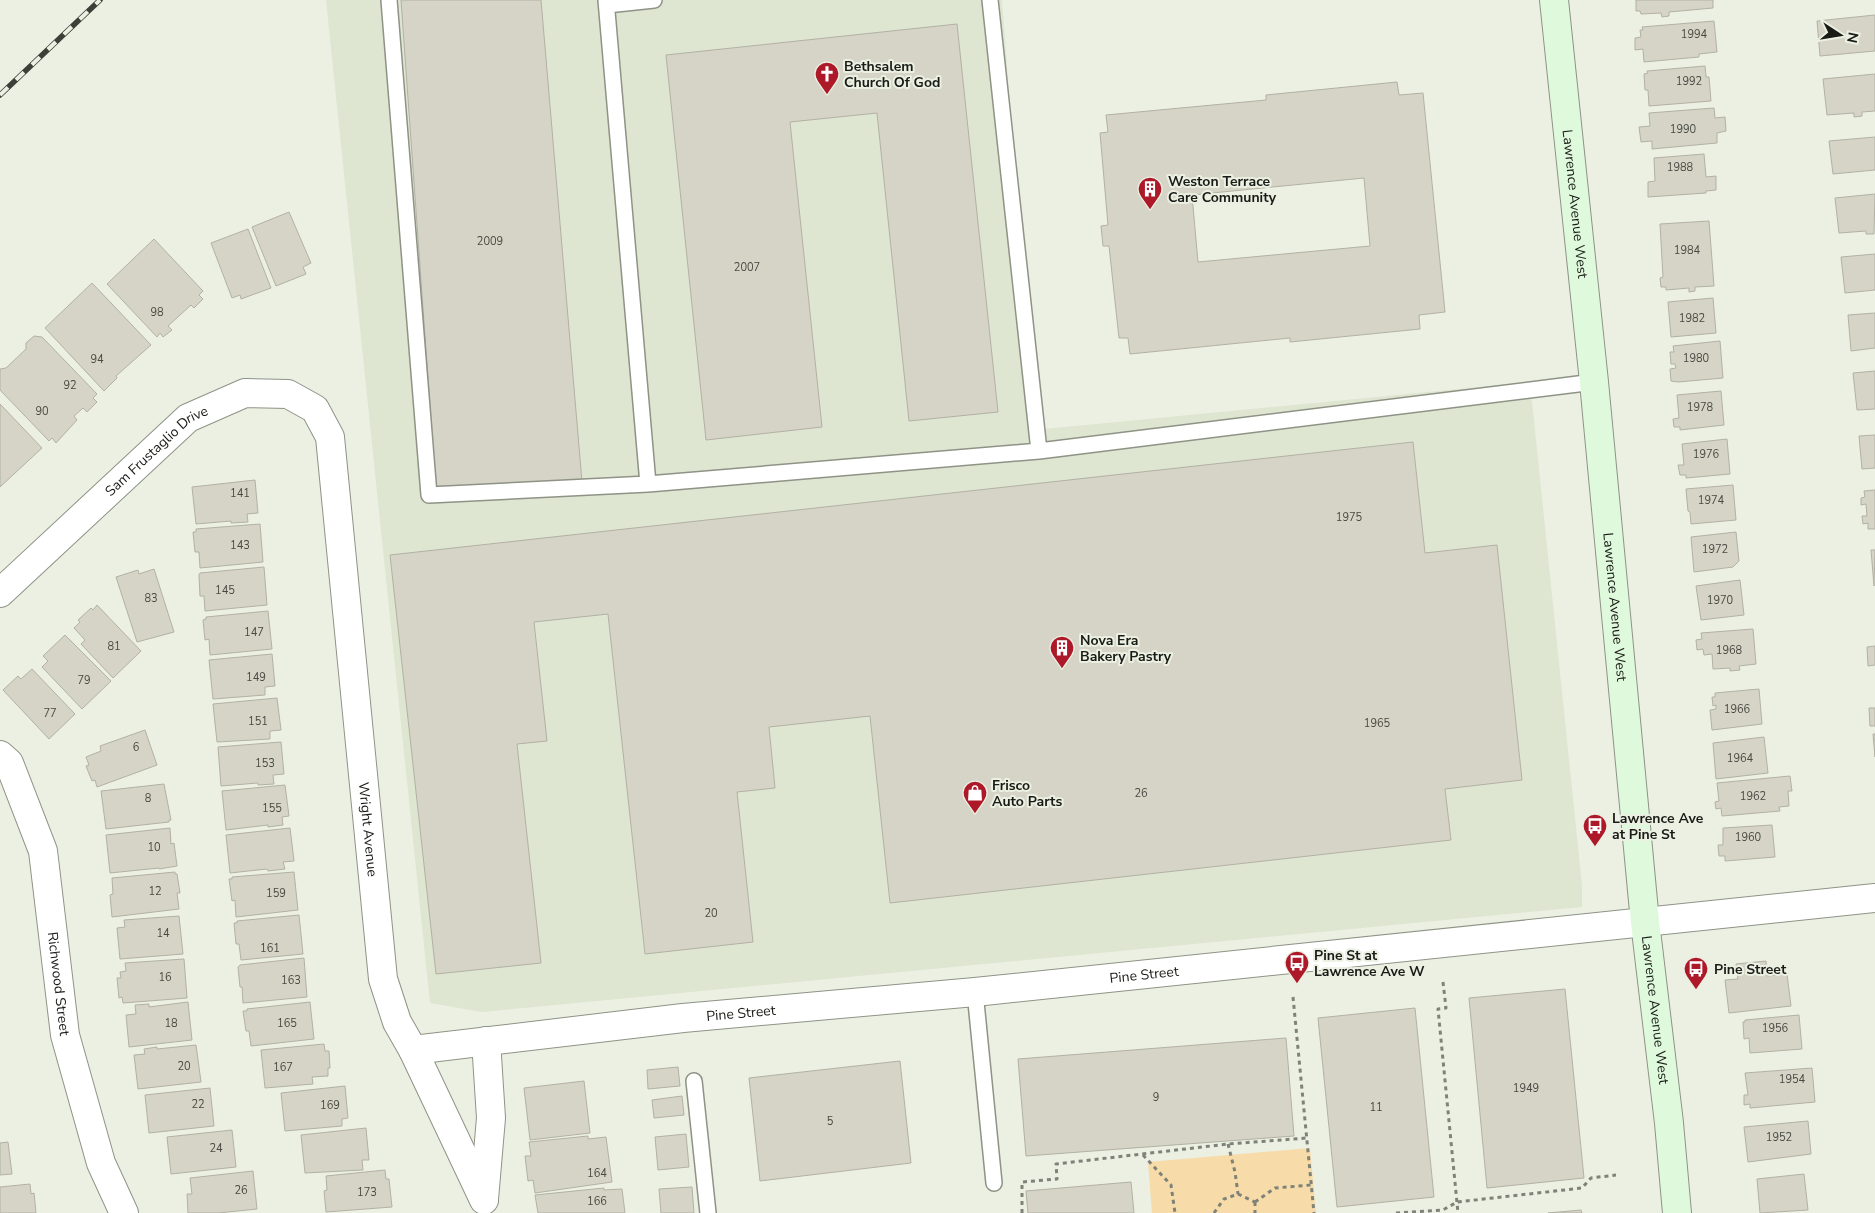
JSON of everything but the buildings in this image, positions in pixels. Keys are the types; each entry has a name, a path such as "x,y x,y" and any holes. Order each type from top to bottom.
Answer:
{"main road":[{"name":"Lawrence Avenue West","path":"1554,0 1594,382 1645,922 1669,1123 1677,1213"}],"street":[{"name":"Sam Frustaglio Drive","path":"0,593 188,418 245,393 288,394 315,409 330,437"},
{"name":"Wright Avenue","path":"330,437 382,979 397,1022 412,1050 484,1206"},
{"name":"Richwood Street","path":"0,755 9,763 43,851 65,1035 101,1163 124,1213"},
{"name":"Pine Street","path":"412,1050 683,1018 975,992 1875,898"},
{"name":"Wright Avenue","path":"484,1206 491,1118 486,1041"}],"lane":[{"path":"390,0 429,495 648,484 1039,451 1594,382"},
{"path":"648,484 607,3 654,0"},
{"path":"990,0 1039,451"},
{"path":"975,992 994,1183"},
{"path":"694,1081 708,1213"}],"path":[{"path":"1443,982 1446,1008 1438,1009 1458,1213"},
{"path":"1293,997 1314,1213"},
{"path":"1022,1213 1022,1182 1057,1179 1056,1164 1228,1144 1307,1138"},
{"path":"1228,1144 1238,1194"},
{"path":"1142,1155 1171,1185 1175,1213"},
{"path":"1396,1213 1443,1210 1457,1202 1582,1188 1591,1178 1616,1176"},
{"path":"1255,1202 1275,1188 1311,1185"},
{"path":"1214,1213 1224,1199 1238,1194 1255,1202"},
{"path":"1255,1202 1255,1213"}],"shaded area":[{"path":"326,0 1002,0 1034,430 1530,382 1582,886 1582,907 482,1012 430,1003"},
{"path":"1310,1148 1316,1213 1152,1213 1148,1162"}],"railway":[{"path":"0,95 100,0"}],"place":[{"name":"Bethsalem Church Of God","path":"827,95"},
{"name":"Weston Terrace Care Community","path":"1150,210"},
{"name":"Nova Era Bakery Pastry","path":"1062,669"},
{"name":"Frisco Auto Parts","path":"975,814"},
{"name":"Lawrence Ave at Pine St","path":"1595,847"},
{"name":"Pine St at Lawrence Ave W","path":"1297,984"},
{"name":"Pine Street","path":"1696,990"}]}
